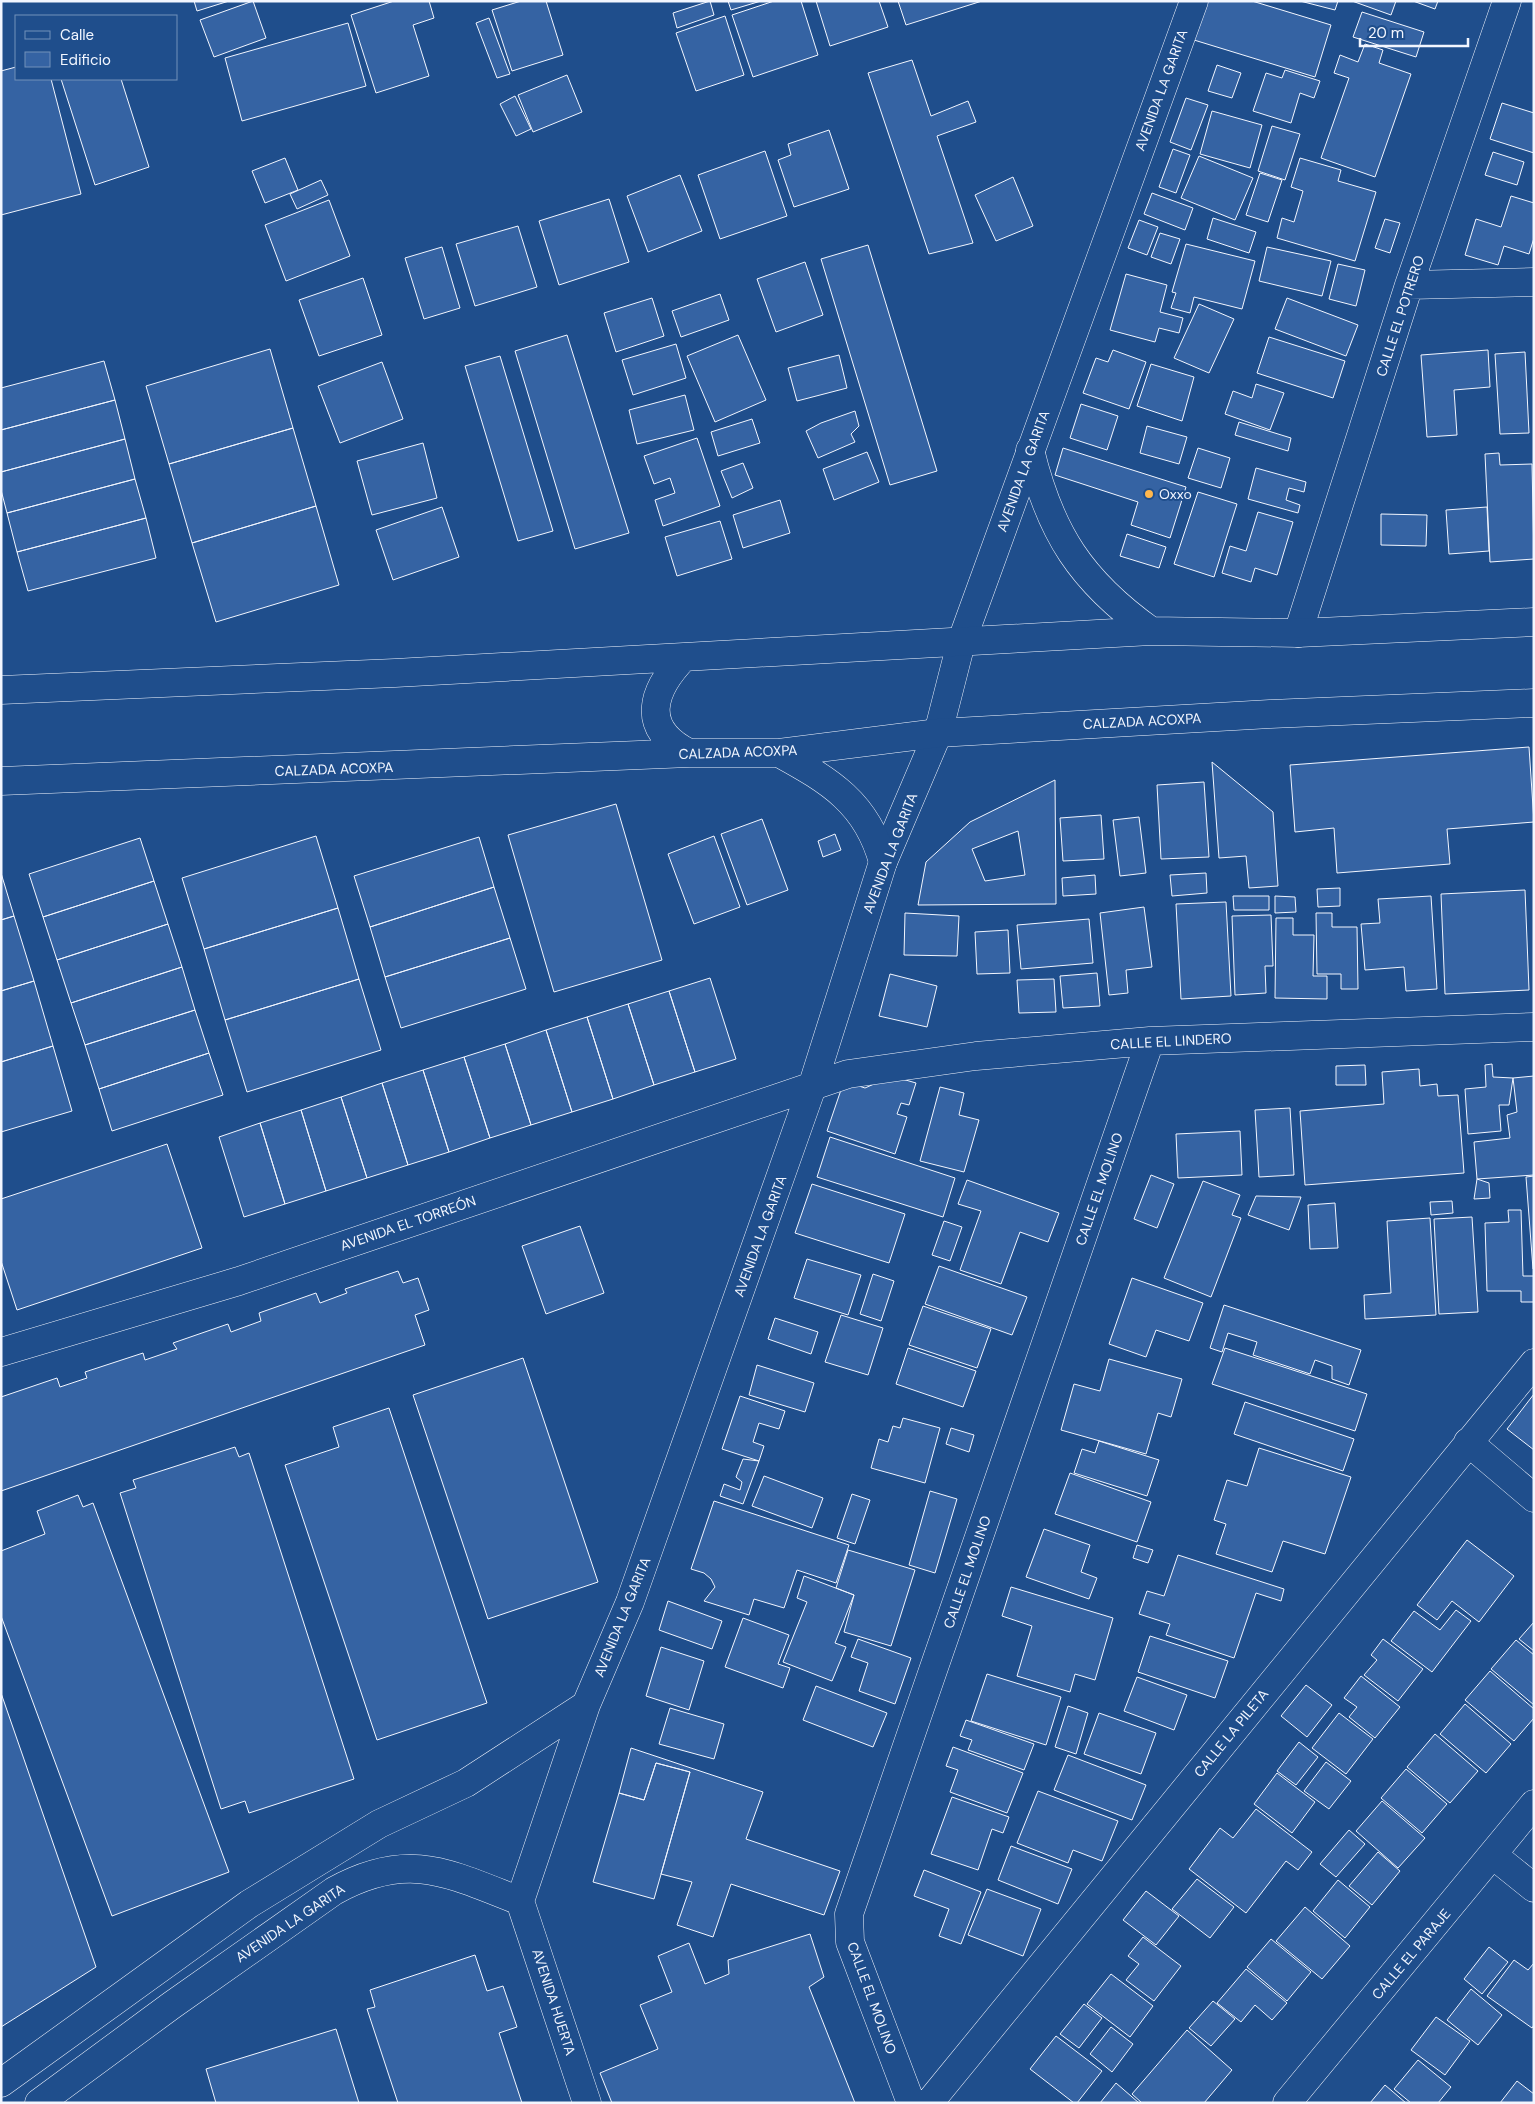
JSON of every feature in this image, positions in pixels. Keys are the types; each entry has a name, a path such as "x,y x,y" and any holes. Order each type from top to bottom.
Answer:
{"street":[{"name":"AVENIDA LA GARITA","path":"39,2103 172,2005 334,1891 356,1879 380,1871 423,1868 459,1877 520,1901 586,1705 630,1602 812,1088 883,862 938,733 961,643 1194,1"},
{"name":"CALLE EL POTRERO","path":"1298,633 1409,284 1507,1"},
{"path":"1409,284 1534,282"},
{"path":"1030,450 1039,486 1052,520 1070,552 1106,596 1151,631"},
{"path":"1,690 395,673 1151,631 1298,633 1534,622"},
{"path":"684,657 664,680 658,692 656,707 662,730 673,744 689,753"},
{"path":"625,661 644,683 652,706 649,733 634,756"},
{"name":"CALZADA ACOXPA","path":"1,781 689,753 779,753 938,733 1270,714 1534,703"},
{"path":"779,753 840,790 855,804 877,841 883,862"},
{"name":"CALLE EL LINDERO","path":"812,1088 848,1074 976,1056 1150,1041 1534,1027"},
{"name":"CALLE EL MOLINO","path":"911,2103 850,1942 849,1914 1150,1041"},
{"name":"AVENIDA EL TORREÓN","path":"1,1352 239,1281 812,1088"},
{"name":"CALLE LA PILETA","path":"929,2103 1534,1363"},
{"path":"1468,1442 1534,1498"},
{"path":"1,2083 249,1904 379,1824 466,1783 586,1705"},
{"name":"CALLE EL PARAJE","path":"1287,2103 1534,1804"},
{"path":"1493,1855 1534,1888"},
{"name":"AVENIDA HUERTA","path":"520,1901 587,2103"}],"building":[{"path":"194,1 229,1 197,11"},
{"path":"253,1 266,38 214,57 200,20"},
{"path":"394,1 429,1 434,18 413,25 429,76 376,93 351,15"},
{"path":"521,1 546,1 563,55 512,71 492,10"},
{"path":"710,1 714,15 677,28 673,13"},
{"path":"728,1 761,1 731,10"},
{"path":"774,1 801,1 818,55 753,77 732,15"},
{"path":"816,1 879,1 888,27 830,46"},
{"path":"898,1 982,1 906,25"},
{"path":"1206,1 1252,1 1331,25 1315,77 1194,40"},
{"path":"1300,1 1338,1 1335,10"},
{"path":"1352,1 1396,1 1391,15"},
{"path":"1413,1 1438,1 1435,9"},
{"path":"1362,12 1424,32 1416,57 1353,37"},
{"path":"725,16 744,75 696,91 676,33"},
{"path":"489,18 510,74 497,78 476,23"},
{"path":"348,23 366,86 242,121 225,58"},
{"path":"1365,44 1383,50 1379,63 1411,74 1375,177 1321,158 1349,78 1334,73 1340,55 1358,62"},
{"path":"912,60 931,116 968,101 976,122 937,136 973,243 929,254 868,73"},
{"path":"1217,65 1241,73 1232,98 1208,91"},
{"path":"15,67 15,80 51,80 81,194 1,215 1,71"},
{"path":"1285,70 1320,81 1314,98 1300,93 1291,123 1253,111 1266,73 1282,78"},
{"path":"567,75 582,112 533,132 518,95"},
{"path":"61,80 121,80 149,167 95,185"},
{"path":"515,96 531,129 516,136 500,104"},
{"path":"1186,98 1208,105 1191,150 1170,142"},
{"path":"1502,103 1534,113 1534,153 1490,139"},
{"path":"1212,111 1262,125 1250,168 1200,154"},
{"path":"1272,126 1300,134 1285,180 1258,171"},
{"path":"829,130 849,189 794,207 778,160 791,155 788,144"},
{"path":"1173,149 1190,155 1176,193 1159,187"},
{"path":"765,151 787,216 720,239 698,175"},
{"path":"1493,152 1524,162 1517,185 1485,175"},
{"path":"1199,156 1253,178 1235,220 1181,198"},
{"path":"285,158 298,190 265,203 252,171"},
{"path":"1300,158 1341,170 1338,181 1376,192 1355,261 1277,238 1282,218 1294,222 1303,191 1291,187"},
{"path":"1260,173 1282,180 1268,222 1246,215"},
{"path":"680,175 702,231 648,252 627,196"},
{"path":"1013,177 1033,226 996,241 975,195"},
{"path":"321,180 328,195 297,209 290,194"},
{"path":"1152,193 1193,208 1185,230 1144,214"},
{"path":"1511,196 1534,203 1534,238 1529,254 1504,246 1498,265 1465,255 1476,219 1501,227"},
{"path":"609,199 629,262 559,285 539,221"},
{"path":"329,200 350,256 286,281 265,225"},
{"path":"1213,218 1256,232 1249,253 1207,239"},
{"path":"1385,219 1400,223 1390,253 1375,248"},
{"path":"1139,220 1158,227 1147,255 1128,248"},
{"path":"518,226 537,287 475,306 456,244"},
{"path":"1160,233 1180,239 1171,264 1151,257"},
{"path":"1186,244 1255,261 1242,309 1194,297 1190,313 1171,308 1176,293 1172,292"},
{"path":"868,245 937,471 890,485 821,259"},
{"path":"442,247 460,308 424,319 405,258"},
{"path":"1267,247 1331,261 1322,296 1259,281"},
{"path":"805,262 823,315 776,332 757,279"},
{"path":"1338,264 1365,270 1356,306 1329,299"},
{"path":"1126,274 1167,285 1160,312 1183,318 1179,333 1159,328 1155,342 1110,330"},
{"path":"363,278 382,335 319,356 299,300"},
{"path":"720,294 729,320 681,337 672,311"},
{"path":"652,298 664,336 616,352 604,313"},
{"path":"1287,298 1358,325 1346,356 1275,329"},
{"path":"1199,304 1234,319 1209,373 1174,358"},
{"path":"567,335 629,533 575,549 515,351"},
{"path":"738,335 766,400 715,422 687,356"},
{"path":"1269,337 1345,361 1333,398 1257,373"},
{"path":"676,344 686,378 633,395 622,360"},
{"path":"270,349 293,428 169,464 146,386"},
{"path":"1113,350 1146,362 1129,409 1083,393 1096,358 1108,362"},
{"path":"1488,350 1490,387 1454,390 1457,435 1427,437 1421,355"},
{"path":"1525,352 1529,433 1500,434 1495,354"},
{"path":"839,355 847,388 797,401 788,368"},
{"path":"500,356 553,531 518,541 465,366"},
{"path":"104,361 115,400 1,430 1,388"},
{"path":"382,362 403,419 340,443 318,386"},
{"path":"1151,364 1194,377 1182,421 1137,406"},
{"path":"1256,384 1284,393 1270,430 1225,414 1233,391 1252,398"},
{"path":"685,395 694,430 637,444 629,410"},
{"path":"115,400 125,439 1,472 1,430"},
{"path":"1081,404 1118,416 1107,450 1070,438"},
{"path":"855,411 859,426 851,434 855,442 818,458 806,431 821,423"},
{"path":"752,419 760,443 718,456 711,432"},
{"path":"1239,422 1291,438 1288,451 1235,435"},
{"path":"1147,426 1187,437 1179,464 1140,453"},
{"path":"293,428 316,506 192,543 169,464"},
{"path":"697,438 720,506 663,526 655,500 675,493 670,478 654,484 644,456"},
{"path":"125,439 135,479 7,513 1,490 1,472"},
{"path":"423,443 437,498 372,515 357,461"},
{"name":"Oxxo","path":"1063,448 1186,487 1170,538 1131,525 1138,502 1055,475"},
{"path":"1198,448 1230,458 1221,488 1188,478"},
{"path":"867,452 879,482 834,500 823,469"},
{"path":"1499,453 1500,465 1532,464 1534,559 1490,562 1485,454"},
{"path":"743,463 753,488 732,498 721,471"},
{"path":"1256,468 1306,482 1304,492 1289,488 1286,500 1300,505 1298,513 1248,499"},
{"path":"135,479 146,518 17,552 7,513"},
{"path":"1198,492 1237,504 1214,577 1174,564"},
{"path":"780,500 790,533 743,548 733,515"},
{"path":"316,506 339,585 216,622 192,543"},
{"path":"442,507 459,557 393,580 376,530"},
{"path":"1487,507 1489,551 1449,554 1446,510"},
{"path":"1258,512 1293,522 1277,575 1255,568 1251,582 1222,573 1230,546 1246,551"},
{"path":"1381,514 1427,515 1426,546 1381,545"},
{"path":"146,518 156,558 28,591 17,552"},
{"path":"720,521 732,559 677,576 665,537"},
{"path":"1127,534 1166,547 1159,568 1120,556"},
{"path":"1529,747 1534,822 1447,829 1450,864 1337,873 1334,828 1295,832 1290,765"},
{"path":"1212,762 1273,812 1278,886 1249,888 1246,856 1219,858"},
{"path":"1055,780 1056,904 918,905 926,862 970,822","holes":["1018,831 1025,875 985,881 972,849"]},
{"path":"1204,782 1209,857 1161,859 1157,785"},
{"path":"616,804 662,960 554,992 508,835"},
{"path":"1101,815 1104,859 1063,861 1060,818"},
{"path":"1139,817 1146,873 1120,876 1113,820"},
{"path":"762,819 788,890 747,905 721,834"},
{"path":"835,834 841,850 823,857 818,841"},
{"path":"316,836 338,908 204,949 182,878"},
{"path":"714,836 740,907 694,924 668,854"},
{"path":"479,837 494,887 370,927 354,876"},
{"path":"140,838 154,881 43,917 29,874"},
{"path":"1,873 14,916 1,920"},
{"path":"1206,873 1207,893 1172,896 1170,875"},
{"path":"1095,875 1096,894 1063,896 1062,878"},
{"path":"154,881 168,924 57,960 43,917"},
{"path":"494,887 510,938 385,977 370,927"},
{"path":"1340,888 1340,906 1318,907 1317,889"},
{"path":"1525,890 1529,990 1445,994 1441,894"},
{"path":"1233,896 1269,896 1269,910 1234,910"},
{"path":"1275,896 1295,897 1296,912 1275,913"},
{"path":"1431,896 1437,989 1406,991 1404,967 1365,970 1361,924 1380,923 1378,899"},
{"path":"1226,902 1231,996 1181,999 1176,904"},
{"path":"1144,907 1152,967 1126,970 1128,993 1109,995 1100,913"},
{"path":"338,908 359,979 225,1020 204,949"},
{"path":"905,913 959,916 957,956 904,955"},
{"path":"1316,913 1332,913 1332,927 1357,927 1358,989 1341,989 1341,974 1317,974"},
{"path":"1271,915 1273,966 1265,966 1266,993 1235,995 1232,916"},
{"path":"14,916 34,981 1,991 1,920"},
{"path":"1276,918 1293,918 1293,935 1314,935 1313,976 1327,976 1327,999 1275,998"},
{"path":"1089,919 1093,963 1021,969 1017,925"},
{"path":"168,924 182,967 71,1003 57,960"},
{"path":"1008,930 1010,973 977,974 975,932"},
{"path":"510,938 526,989 401,1028 385,977"},
{"path":"182,967 195,1010 85,1045 71,1003"},
{"path":"1097,973 1100,1006 1063,1008 1060,976"},
{"path":"890,974 937,986 927,1027 879,1016"},
{"path":"710,978 736,1059 695,1072 669,991"},
{"path":"359,979 381,1050 247,1092 225,1020"},
{"path":"1054,979 1056,1012 1019,1013 1017,980"},
{"path":"34,981 53,1046 1,1062 1,991"},
{"path":"669,991 695,1072 654,1085 628,1004"},
{"path":"628,1004 654,1085 613,1099 587,1017"},
{"path":"195,1010 209,1053 99,1089 85,1045"},
{"path":"587,1017 613,1099 572,1112 546,1030"},
{"path":"546,1030 572,1112 531,1125 505,1044"},
{"path":"505,1044 531,1125 490,1138 464,1057"},
{"path":"53,1046 72,1111 1,1132 1,1062"},
{"path":"209,1053 223,1095 112,1131 99,1089"},
{"path":"464,1057 490,1138 449,1152 423,1070"},
{"path":"1492,1064 1493,1077 1513,1078 1509,1105 1499,1105 1501,1131 1468,1134 1465,1089 1486,1087 1485,1065"},
{"path":"1365,1065 1366,1085 1336,1085 1336,1066"},
{"path":"1419,1069 1420,1086 1437,1084 1438,1096 1458,1095 1464,1173 1305,1185 1300,1111 1384,1104 1382,1072"},
{"path":"423,1070 449,1152 408,1165 382,1083"},
{"path":"892,1076 916,1083 909,1105 901,1103 897,1114 907,1117 895,1154 827,1131 844,1081 865,1088"},
{"path":"1534,1076 1534,1175 1477,1179 1474,1142 1510,1138 1507,1115 1517,1112 1513,1078"},
{"path":"382,1083 408,1165 367,1178 341,1097"},
{"path":"940,1087 964,1093 959,1115 979,1120 964,1172 920,1161"},
{"path":"341,1097 367,1178 326,1191 301,1110"},
{"path":"1290,1108 1294,1175 1259,1177 1255,1110"},
{"path":"301,1110 326,1191 285,1204 260,1123"},
{"path":"260,1123 285,1204 244,1217 219,1137"},
{"path":"1240,1131 1242,1175 1178,1178 1176,1134"},
{"path":"830,1137 955,1178 943,1217 817,1177"},
{"path":"167,1144 202,1248 17,1310 1,1261 1,1199"},
{"path":"1151,1175 1174,1184 1157,1228 1134,1219"},
{"path":"1534,1176 1534,1268 1533,1269 1526,1177"},
{"path":"1477,1179 1489,1183 1490,1198 1474,1199"},
{"path":"967,1180 1059,1213 1048,1242 1020,1232 1001,1284 960,1270 981,1211 958,1204"},
{"path":"1203,1181 1240,1195 1232,1215 1241,1218 1211,1297 1164,1278"},
{"path":"812,1184 905,1214 889,1263 795,1233"},
{"path":"1256,1196 1301,1197 1289,1230 1248,1215"},
{"path":"1452,1201 1453,1213 1431,1215 1430,1202"},
{"path":"1335,1203 1338,1248 1310,1249 1308,1205"},
{"path":"1508,1210 1521,1210 1523,1276 1534,1276 1534,1302 1521,1302 1521,1291 1487,1291 1485,1223 1509,1222"},
{"path":"1472,1217 1478,1312 1439,1314 1434,1219"},
{"path":"1430,1218 1436,1315 1365,1319 1364,1295 1391,1293 1387,1221"},
{"path":"944,1221 962,1227 950,1261 932,1255"},
{"path":"580,1226 604,1293 546,1314 522,1246"},
{"path":"807,1259 861,1275 848,1315 794,1298"},
{"path":"939,1266 1027,1297 1012,1335 925,1304"},
{"path":"398,1271 403,1283 418,1278 429,1310 415,1315 425,1345 1,1491 1,1397 57,1378 60,1387 87,1378 85,1372 143,1353 145,1360 177,1349 173,1343 228,1324 231,1332 261,1321 259,1313 316,1293 320,1303 347,1293 345,1289"},
{"path":"873,1274 894,1281 881,1321 860,1314"},
{"path":"1132,1278 1203,1303 1189,1341 1156,1330 1146,1357 1109,1344"},
{"path":"1224,1305 1361,1350 1349,1385 1332,1379 1332,1366 1315,1360 1310,1374 1253,1355 1257,1342 1228,1333 1222,1352 1210,1348"},
{"path":"923,1306 991,1329 977,1368 909,1345"},
{"path":"841,1315 883,1328 868,1375 825,1362"},
{"path":"775,1318 818,1332 811,1354 768,1339"},
{"path":"908,1348 976,1371 963,1407 896,1384"},
{"path":"1225,1348 1367,1394 1355,1431 1212,1384"},
{"path":"523,1358 598,1582 488,1619 413,1395"},
{"path":"1109,1359 1182,1379 1171,1417 1158,1413 1146,1454 1061,1430 1074,1384 1100,1391"},
{"path":"757,1365 814,1383 805,1412 749,1395"},
{"path":"1534,1394 1534,1450 1507,1429"},
{"path":"740,1396 785,1411 779,1429 759,1423 753,1442 764,1446 759,1461 722,1449"},
{"path":"1245,1402 1354,1439 1343,1471 1234,1434"},
{"path":"389,1408 487,1703 377,1740 285,1465 339,1447 333,1427"},
{"path":"903,1418 940,1428 925,1483 871,1468 879,1439 888,1442 893,1426 900,1428"},
{"path":"951,1428 974,1435 969,1452 946,1444"},
{"path":"1099,1441 1159,1460 1147,1496 1074,1473 1082,1449 1095,1453"},
{"path":"235,1447 239,1457 249,1453 354,1779 249,1813 245,1801 221,1809 120,1493 136,1488 133,1480"},
{"path":"1259,1448 1351,1477 1325,1554 1283,1541 1272,1572 1216,1554 1226,1524 1214,1520 1227,1480 1247,1486"},
{"path":"743,1459 759,1461 743,1504 720,1496 724,1484 740,1490 742,1482 736,1477"},
{"path":"1070,1473 1151,1502 1137,1542 1055,1514"},
{"path":"764,1476 823,1498 812,1528 752,1506"},
{"path":"930,1491 957,1499 935,1573 909,1565"},
{"path":"852,1494 870,1500 855,1544 837,1538"},
{"path":"78,1495 83,1507 93,1503 229,1872 112,1916 1,1616 1,1551 45,1534 37,1511"},
{"path":"714,1501 849,1545 836,1583 797,1570 784,1608 754,1599 749,1615 704,1601 715,1587 711,1579 704,1573 691,1569"},
{"path":"1044,1529 1090,1545 1081,1572 1097,1578 1089,1599 1026,1577"},
{"path":"1467,1540 1514,1576 1479,1622 1452,1601 1437,1620 1417,1605"},
{"path":"1137,1545 1153,1550 1148,1563 1133,1558"},
{"path":"848,1550 915,1570 891,1646 844,1632 854,1595 836,1588"},
{"path":"1178,1555 1284,1589 1281,1601 1256,1593 1234,1658 1166,1635 1170,1624 1139,1614 1147,1591 1164,1596"},
{"path":"804,1576 854,1595 835,1643 846,1647 832,1681 783,1662 807,1602 797,1598"},
{"path":"1011,1587 1113,1618 1095,1680 1075,1674 1070,1692 1017,1676 1032,1626 1002,1616"},
{"path":"668,1601 722,1621 712,1649 659,1630"},
{"path":"1456,1610 1471,1621 1432,1672 1391,1641 1414,1611 1440,1630"},
{"path":"743,1618 789,1635 778,1664 790,1668 783,1688 725,1667"},
{"path":"1534,1622 1534,1651 1519,1639"},
{"path":"1150,1636 1228,1661 1215,1698 1138,1672"},
{"path":"858,1639 911,1658 895,1704 859,1691 868,1663 851,1657"},
{"path":"1383,1639 1423,1669 1398,1701 1364,1675 1377,1660 1371,1655"},
{"path":"1516,1640 1534,1655 1534,1705 1491,1669"},
{"path":"661,1647 704,1661 689,1710 646,1696"},
{"path":"1490,1671 1534,1709 1534,1718 1514,1741 1465,1700"},
{"path":"987,1674 1061,1697 1046,1745 971,1721"},
{"path":"1361,1676 1400,1707 1375,1738 1349,1717 1357,1707 1344,1698"},
{"path":"1137,1677 1187,1695 1174,1730 1124,1711"},
{"path":"1306,1685 1332,1705 1307,1737 1281,1716"},
{"path":"816,1686 887,1713 873,1747 803,1720"},
{"path":"1,1693 96,1967 1,2027"},
{"path":"1465,1704 1511,1744 1486,1773 1440,1734"},
{"path":"1068,1706 1088,1713 1076,1754 1055,1747"},
{"path":"670,1708 724,1724 714,1759 659,1744"},
{"path":"1099,1713 1156,1733 1141,1774 1084,1754"},
{"path":"1339,1713 1373,1739 1346,1774 1312,1748"},
{"path":"966,1720 1034,1744 1024,1770 968,1750 972,1740 960,1736"},
{"path":"1435,1734 1478,1771 1450,1803 1407,1767"},
{"path":"1299,1742 1318,1757 1296,1785 1277,1771"},
{"path":"953,1747 1023,1773 1007,1813 950,1792 958,1770 946,1766"},
{"path":"631,1748 763,1792 746,1839 840,1871 824,1915 731,1884 713,1937 677,1925 692,1882 661,1874 690,1772 656,1763 644,1800 619,1793"},
{"path":"1068,1755 1146,1785 1132,1820 1054,1790"},
{"path":"1326,1762 1351,1781 1329,1809 1304,1791"},
{"path":"656,1763 690,1772 654,1899 593,1882 619,1793 644,1800"},
{"path":"1406,1769 1447,1804 1422,1833 1381,1798"},
{"path":"1277,1773 1315,1802 1292,1833 1254,1804"},
{"path":"1038,1791 1118,1821 1102,1861 1073,1850 1068,1863 1017,1843"},
{"path":"952,1797 1009,1817 1003,1833 992,1829 978,1870 931,1854"},
{"path":"1382,1801 1425,1838 1398,1868 1356,1831"},
{"path":"1256,1809 1312,1852 1298,1870 1286,1861 1246,1913 1189,1869 1220,1828 1233,1838"},
{"path":"1349,1830 1365,1844 1336,1877 1320,1864"},
{"path":"1011,1846 1072,1869 1058,1904 998,1880"},
{"path":"1378,1852 1400,1871 1372,1905 1349,1886"},
{"path":"924,1870 981,1892 961,1944 939,1936 949,1909 914,1896"},
{"path":"1197,1879 1234,1907 1210,1938 1172,1909"},
{"path":"1338,1880 1370,1907 1345,1938 1313,1911"},
{"path":"987,1889 1041,1909 1023,1956 968,1935"},
{"path":"1146,1891 1179,1916 1156,1945 1123,1920"},
{"path":"1305,1907 1350,1946 1322,1979 1276,1941"},
{"path":"810,1934 824,1977 809,1987 855,2103 612,2103 600,2073 658,2049 640,2005 672,1992 658,1956 689,1943 705,1984 729,1974 728,1960"},
{"path":"1143,1937 1181,1966 1154,2001 1126,1980 1139,1964 1128,1956"},
{"path":"1271,1939 1311,1972 1287,2001 1247,1967"},
{"path":"1489,1947 1508,1962 1482,1994 1464,1979"},
{"path":"475,1955 487,1991 503,1986 517,2027 499,2033 522,2103 398,2103 367,2009 375,2007 370,1990"},
{"path":"1514,1960 1528,1970 1534,1963 1534,2025 1532,2028 1487,1996"},
{"path":"1246,1969 1287,2003 1272,2020 1255,2005 1241,2022 1217,2003"},
{"path":"1111,1974 1153,2006 1130,2037 1087,2004"},
{"path":"1471,1989 1502,2015 1478,2045 1447,2020"},
{"path":"1213,2001 1235,2019 1211,2046 1189,2028"},
{"path":"1084,2004 1102,2018 1079,2048 1060,2034"},
{"path":"1436,2017 1470,2041 1445,2075 1411,2050"},
{"path":"1111,2027 1133,2044 1112,2072 1090,2054"},
{"path":"336,2029 359,2103 216,2103 206,2069"},
{"path":"1187,2030 1232,2070 1204,2103 1142,2103 1132,2094"},
{"path":"1056,2036 1102,2071 1077,2103 1074,2103 1030,2069"},
{"path":"1418,2060 1451,2087 1438,2103 1411,2103 1394,2089"},
{"path":"1517,2081 1534,2094 1534,2103 1500,2103"},
{"path":"1116,2083 1139,2103 1100,2103"},
{"path":"1385,2085 1406,2103 1370,2103"}],"place":[{"name":"Oxxo","path":"1149,494"}]}
